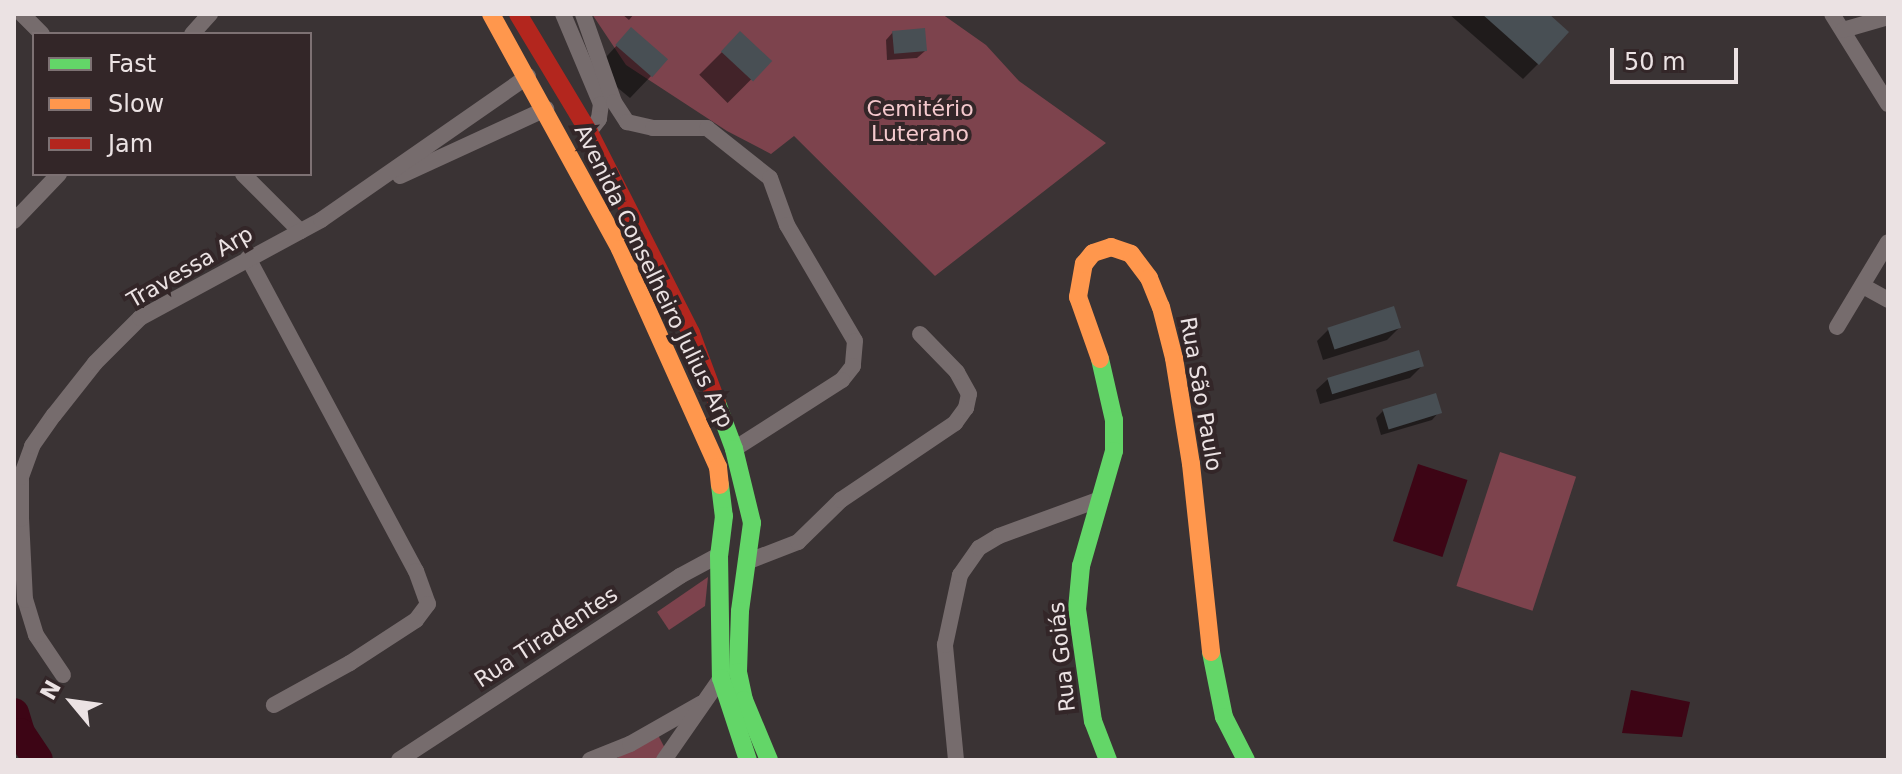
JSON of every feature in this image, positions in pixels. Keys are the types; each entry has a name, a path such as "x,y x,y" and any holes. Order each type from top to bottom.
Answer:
{"main road":[{"name":"Avenida Conselheiro Julius Arp","path":"491,14 528,76 620,249 705,430 718,467 724,516 719,555 721,678 748,760"},
{"name":"Avenida Conselheiro Julius Arp","path":"518,14 589,132 691,333 734,449 752,523 740,611 738,672 744,700 769,760"},
{"name":"Rua São Paulo","path":"1098,500 1114,451 1114,420 1106,377 1078,297 1084,264 1093,253 1111,247 1131,254 1149,278 1161,307 1174,358 1191,464 1211,656 1224,717 1246,760"},
{"name":"Rua Goiás","path":"1098,500 1081,566 1077,609 1093,721 1108,760"}],"street":[{"path":"22,14 40,32"},
{"path":"194,32 210,14"},
{"path":"563,14 601,104 599,119 589,132"},
{"path":"583,14 614,102 627,122 653,128 707,128 770,178 787,225 855,341 853,366 842,380 734,449"},
{"path":"1832,14 1888,104"},
{"path":"1843,30 1888,17"},
{"name":"Travessa Arp","path":"63,675 36,635 25,600 21,477 32,446 95,363 140,318 365,192 528,76"},
{"name":"Travessa Arp","path":"365,192 546,109"},
{"path":"14,221 57,176"},
{"path":"245,176 300,231"},
{"path":"1837,327 1888,242"},
{"path":"248,258 416,571 428,604 416,620 350,663 274,705"},
{"path":"1863,286 1888,300"},
{"path":"749,561 798,542 841,500 955,423 966,408 969,394 957,372 920,334"},
{"path":"956,760 945,645 960,575 979,548 999,536 1098,500"},
{"name":"Rua Tiradentes","path":"399,760 680,576 719,555"},
{"path":"664,760 700,704 721,678"},
{"path":"590,760 630,744 700,704"}],"green space":[{"name":"Cemitério Luterano","path":"592,14 942,14 986,45 1019,81 1106,143 935,276 794,136 771,154 727,131 626,65"},
{"path":"1500,452 1576,477 1533,611 1456,586"},
{"path":"708,577 705,606 669,630 657,612"},
{"path":"657,733 671,760 614,760"}],"shaded area":[{"path":"1418,464 1467,480 1442,557 1393,541"},
{"path":"1631,690 1690,702 1682,737 1622,733"}],"building":[{"path":"1482,14 1549,14 1569,32 1539,65"},
{"path":"631,27 668,59 652,77 615,45"},
{"path":"925,28 927,51 894,54 892,31"},
{"path":"740,31 772,61 753,81 721,51"},
{"path":"1394,306 1401,328 1335,350 1327,328"},
{"path":"1419,350 1424,366 1332,394 1327,378"},
{"path":"1436,393 1442,413 1389,429 1382,409"}],"waterway":[{"path":"14,713 20,733 38,760"}],"traffic: fast":[{"path":"1100,359 1114,420 1114,451 1081,566 1077,609 1093,721 1108,760"},
{"path":"717,403 734,449 752,523 740,611 738,672 744,700 769,760"},
{"path":"720,485 724,516 719,555 721,678 748,760"},
{"path":"1211,652 1224,717 1246,760"}],"traffic: slow":[{"path":"491,14 620,249 718,467 720,485"},
{"path":"1100,359 1078,297 1084,264 1093,253 1111,247 1131,254 1149,278 1161,307 1174,358 1191,464 1211,652"}],"traffic: jam":[{"path":"518,14 589,132 691,333 717,403"}]}
